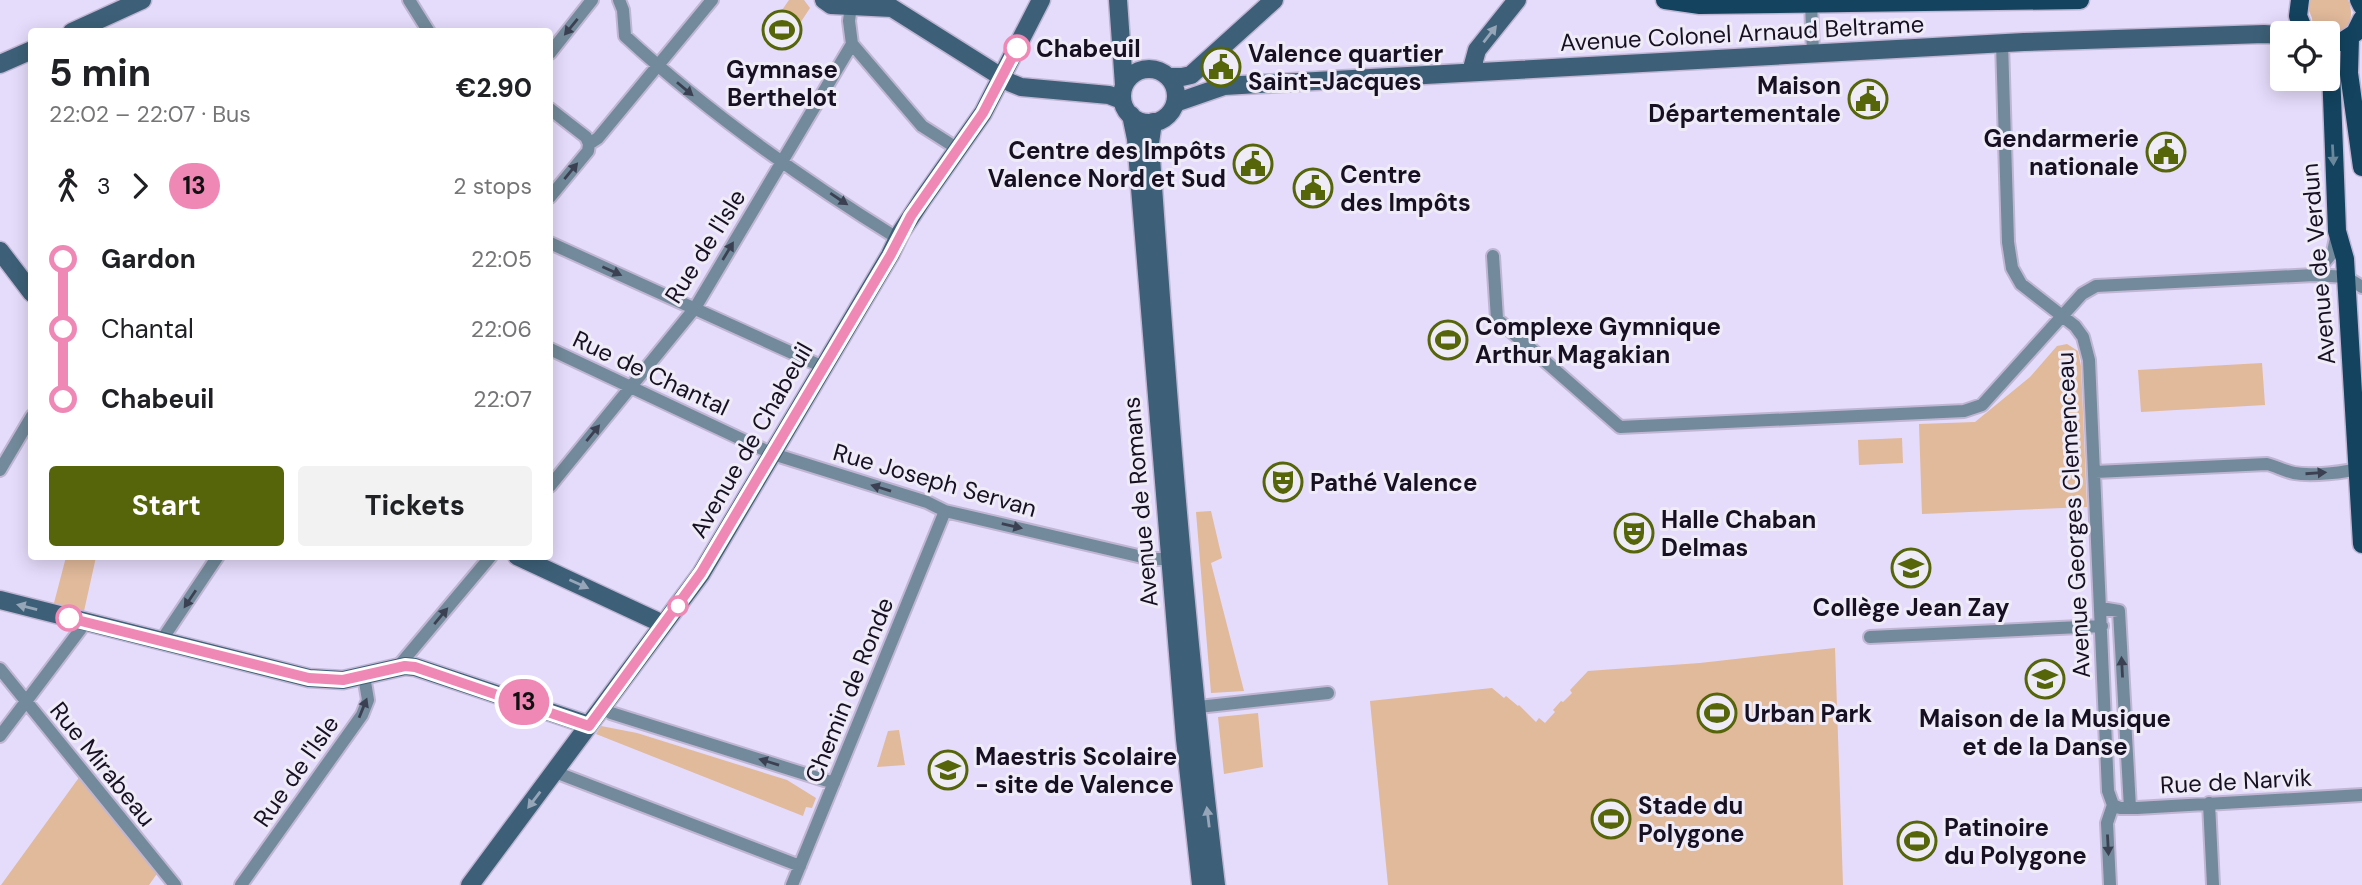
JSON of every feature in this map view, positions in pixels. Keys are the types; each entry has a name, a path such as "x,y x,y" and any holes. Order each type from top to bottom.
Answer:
{"main road":[{"path":"81,28 142,0"},
{"path":"824,0 831,5 892,8 1002,79 1021,87 1122,97 1141,121 1153,122 1167,116 1175,103 1175,89 1168,77"},
{"name":"Avenue de Chabeuil","path":"470,885 701,573 890,256 897,239 983,113 1041,0"},
{"name":"Avenue de Romans","path":"1118,0 1122,97 1136,139 1169,559 1216,885"},
{"path":"1122,97 1131,76 1141,70 1156,70 1168,77 1182,78 1197,69 1274,0"},
{"path":"1471,72 1477,50 1517,0"},
{"path":"1665,0 1700,5 2080,0"},
{"path":"2360,0 2362,6"},
{"path":"2293,2 2299,21"},
{"name":"Avenue Colonel Arnaud Beltrame","path":"2284,21 2293,2"},
{"path":"2362,19 2350,38 2349,73 2362,167"},
{"name":"Avenue Colonel Arnaud Beltrame","path":"1175,103 1224,86 2002,43 2270,34"},
{"path":"2340,42 2350,38"},
{"path":"0,64 28,52"},
{"path":"1197,69 1224,86"},
{"name":"Avenue de Verdun","path":"2331,91 2337,231 2345,259 2360,468 2362,544"},
{"name":"Avenue de Romans","path":"1153,122 1150,140 1201,885"},
{"path":"0,251 28,288"},
{"path":"526,560 663,624"},
{"path":"0,600 309,678 343,680 397,668 415,667 589,726"}],"street":[{"path":"409,0 426,28"},
{"path":"553,49 592,0"},
{"path":"620,0 625,36 657,66 782,161 897,239"},
{"path":"589,144 598,138 712,0"},
{"path":"1811,3 1813,53"},
{"path":"851,5 849,22 852,44 922,126 958,149"},
{"name":"Avenue Georges Clemenceau","path":"2002,43 2008,242 2012,268 2021,284 2075,326 2087,349 2095,472 2108,791 2113,805 2107,823 2110,885"},
{"name":"Rue de l'Isle","path":"553,482 695,308 852,44"},
{"path":"553,111 586,137 589,144 588,151 553,193"},
{"path":"2314,275 2333,252 2337,231"},
{"path":"553,244 823,367"},
{"path":"1493,256 1497,318 1620,427 1964,411 1982,405 2063,315 2088,289 2096,286 2314,275 2346,277 2362,287"},
{"name":"Rue de Chantal","path":"553,350 773,454"},
{"path":"0,470 28,423"},
{"name":"Rue Joseph Servan","path":"773,454 927,502 946,511 1152,559 1169,559"},
{"path":"2095,472 2267,464 2298,474 2360,468"},
{"name":"Chemin de Ronde","path":"792,885 946,511"},
{"path":"161,640 215,560"},
{"path":"397,668 488,560"},
{"path":"2101,608 2119,611 2130,808"},
{"path":"0,736 86,622"},
{"path":"1870,637 2102,626"},
{"name":"Rue Mirabeau","path":"0,669 175,885"},
{"name":"Rue de l'Isle","path":"241,885 362,715 368,700 364,676"},
{"path":"1189,708 1328,693"},
{"path":"603,705 611,713 834,783"},
{"path":"555,772 800,866"},
{"name":"Rue de Narvik","path":"2113,805 2130,808 2362,795"},
{"path":"2209,803 2213,885"}],"shaded area":[{"name":"Gymnase Berthelot","path":"789,0 804,0 810,8 783,49 764,36"},
{"path":"2309,0 2348,0 2351,18 2348,25 2340,31 2340,21 2312,21 2307,6"},
{"path":"2067,344 2078,351 2081,366 2087,507 1922,514 1919,424 1975,422 2030,377 2057,346"},
{"path":"2262,363 2265,405 2141,412 2138,370"},
{"path":"1902,438 1903,463 1859,465 1858,440"},
{"path":"1211,511 1222,558 1211,563 1244,691 1211,693 1196,512"},
{"path":"65,560 95,560 84,611 54,603"},
{"name":"Stade du Polygone","path":"1835,648 1843,885 1388,885 1370,701 1492,688 1519,705 1536,722 1539,718 1545,723 1555,712 1553,710 1572,693 1570,690 1588,671 1700,663"},
{"path":"1258,713 1263,767 1224,774 1218,717"},
{"path":"601,726 637,733 787,780 816,798 812,808 806,807 803,816 596,734"},
{"path":"899,730 905,765 877,767 888,731"},
{"path":"83,772 161,868 149,885 1,885"}],"bus line":[{"name":"13","path":"69,618 309,678 343,680 405,666 415,667 493,691 589,726 701,573 890,256 901,232 983,113 1017,48"}],"place":[{"name":"Gymnase Berthelot","path":"782,30"},
{"name":"Chabeuil","path":"1017,48"},
{"name":"Valence quartier Saint-Jacques","path":"1221,67"},
{"name":"Maison Départementale","path":"1868,99"},
{"name":"Gendarmerie nationale","path":"2166,152"},
{"name":"Centre des Impôts Valence Nord et Sud","path":"1253,164"},
{"name":"Centre des Impôts","path":"1313,188"},
{"name":"Complexe Gymnique Arthur Magakian","path":"1448,340"},
{"name":"Pathé Valence","path":"1283,482"},
{"name":"Halle Chaban Delmas","path":"1634,533"},
{"name":"Collège Jean Zay","path":"1911,568"},
{"name":"Maison de la Musique et de la Danse","path":"2045,679"},
{"name":"Urban Park","path":"1717,713"},
{"name":"Maestris Scolaire - site de Valence","path":"948,770"},
{"name":"Stade du Polygone","path":"1611,819"},
{"name":"Patinoire du Polygone","path":"1917,841"}]}
